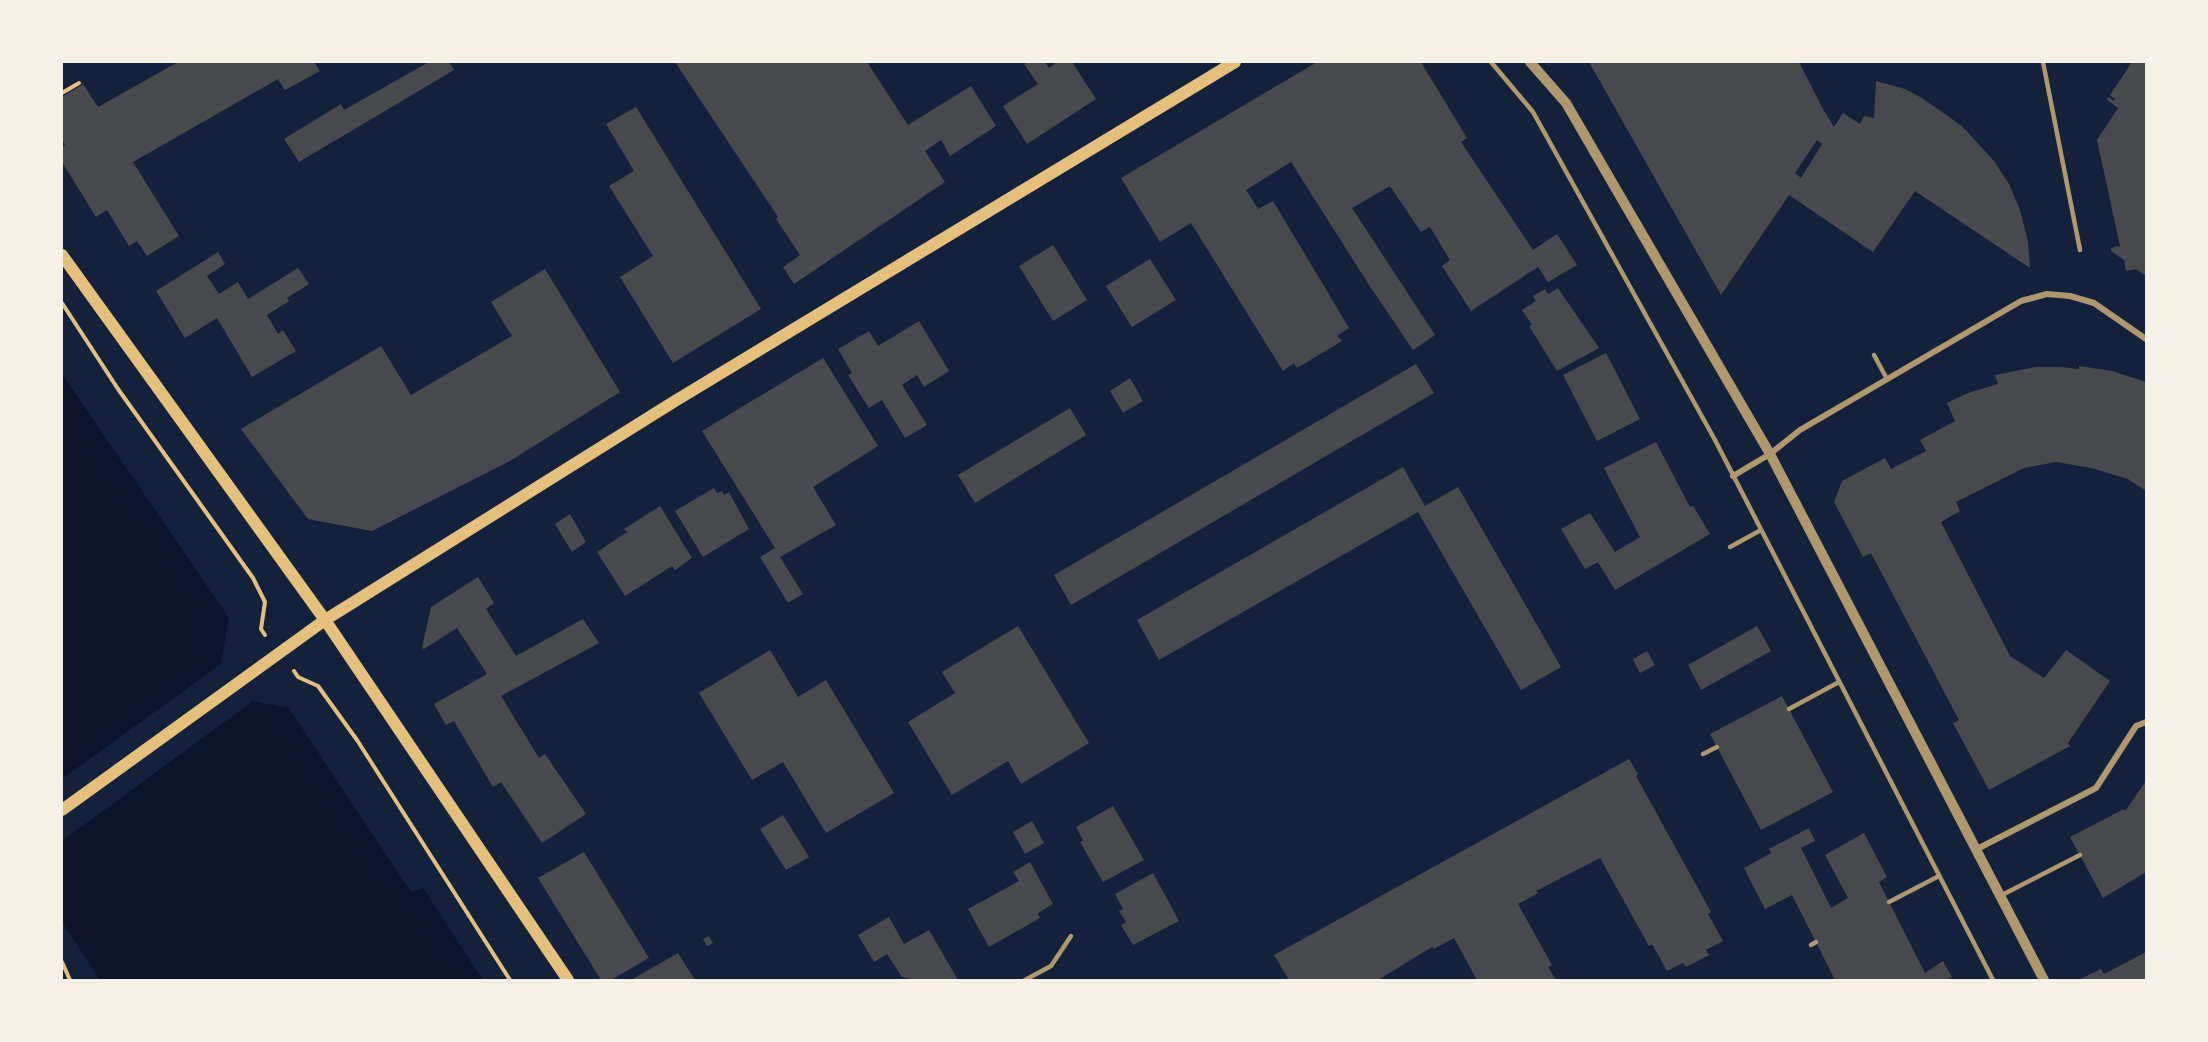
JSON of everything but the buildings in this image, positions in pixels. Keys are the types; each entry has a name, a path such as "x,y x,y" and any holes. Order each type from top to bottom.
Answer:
{"main road":[{"path":"62,810 325,620 675,401 1234,62"},
{"path":"62,242 63,256 325,620 568,981"}],"street":[{"path":"1530,62 1566,103 1770,454 2044,981"},
{"path":"1733,476 1770,454 1800,430 2021,301 2047,294 2070,296 2094,303 2146,339"},
{"path":"1977,849 2096,788 2136,726 2146,722"}],"lane":[{"path":"1491,62 1533,112 1715,440 1993,981"},
{"path":"2043,62 2080,250"},
{"path":"1874,355 1887,379"},
{"path":"1730,547 1761,530"},
{"path":"1789,709 1839,682"},
{"path":"1703,754 1717,747"},
{"path":"2000,896 2080,855"},
{"path":"1889,902 1939,876"},
{"path":"1025,981 1051,966 1071,936"}],"path":[{"path":"62,93 79,83"},
{"path":"62,303 118,389 253,579 266,602 261,629"},
{"path":"298,677 318,686 357,740 510,981"},
{"path":"62,962 70,981"}],"water":[{"path":"62,374 223,609 411,892 423,888 483,980 100,980 62,922"}],"pier":[{"path":"229,617 289,708 253,701 62,841 62,779 221,664"}]}
